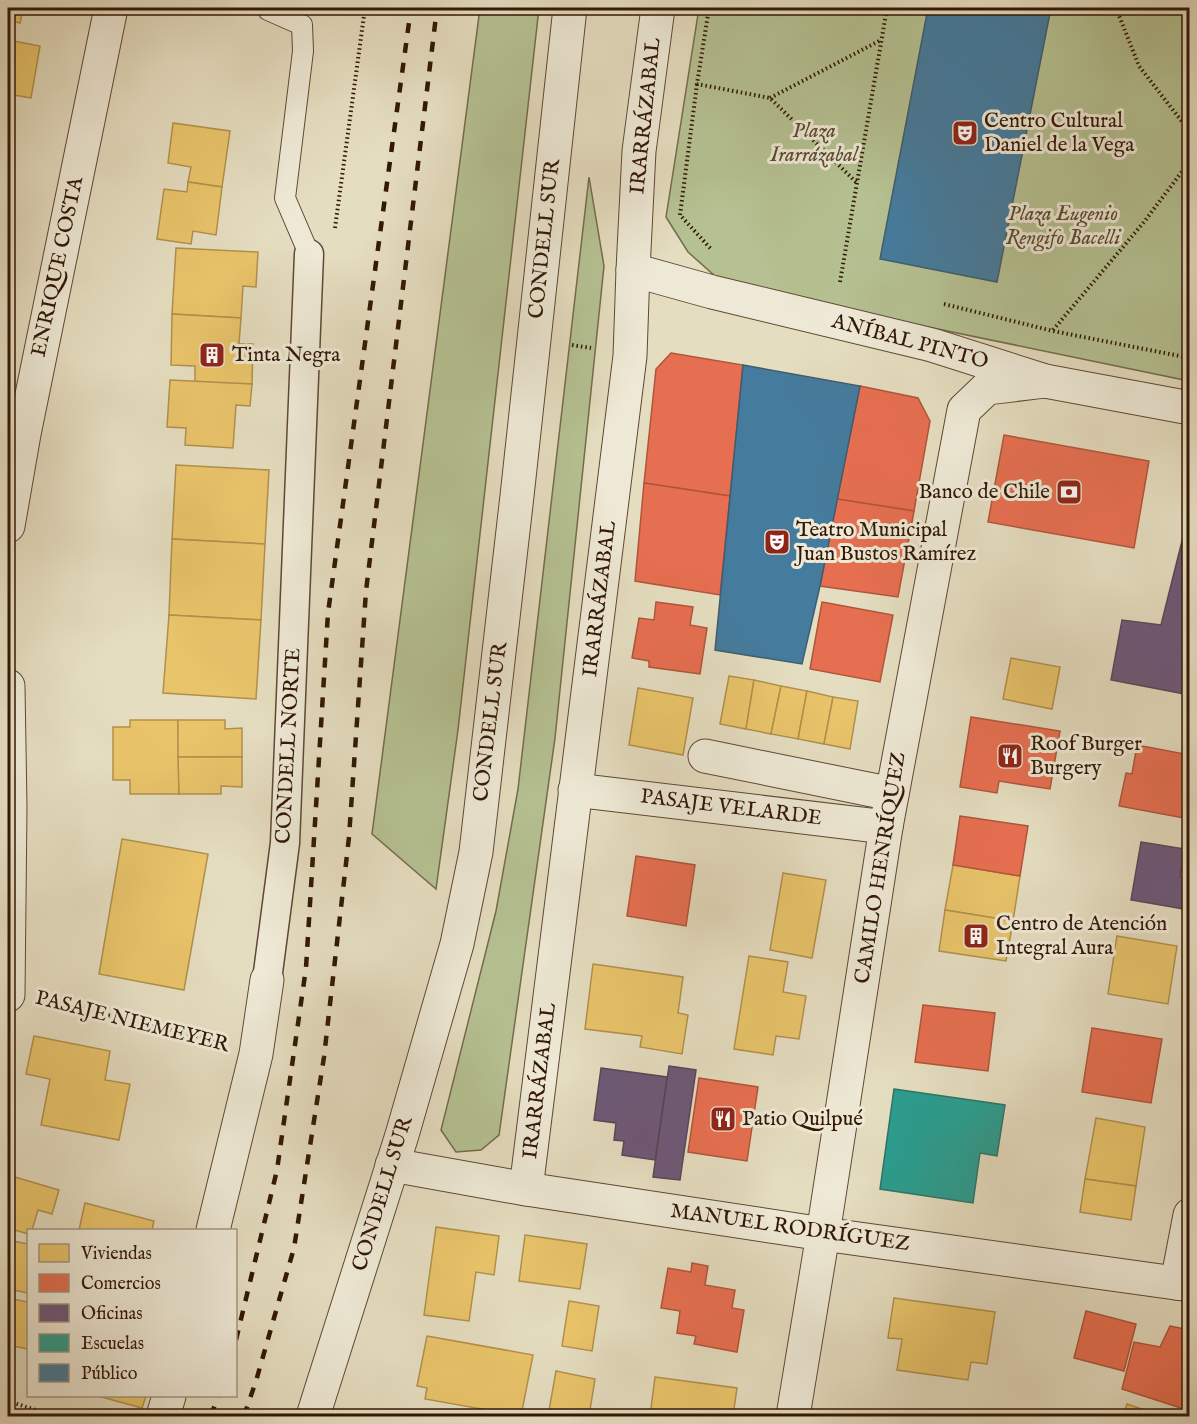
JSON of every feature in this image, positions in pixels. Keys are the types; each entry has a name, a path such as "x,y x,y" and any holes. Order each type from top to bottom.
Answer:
{"street":[{"name":"ENRIQUE COSTA","path":"8,526 16,433 111,8"},
{"name":"CONDELL SUR","path":"313,1416 392,1165 458,944 476,852 570,8"},
{"name":"IRARRÁZABAL","path":"526,1189 630,356 639,151 658,8"},
{"name":"CONDELL NORTE","path":"213,1229 256,1054 285,843 309,254"},
{"name":"ANÍBAL PINTO","path":"633,270 712,292 932,345 1046,381 1190,408"},
{"name":"CAMILO HENRÍQUEZ","path":"793,1416 886,826 964,410 987,388 1046,381"},
{"path":"8,686 10,807 8,993"},
{"path":"705,756 892,794"},
{"name":"PASAJE VELARDE","path":"575,790 886,826"},
{"name":"MANUEL RODRÍGUEZ","path":"392,1165 526,1189 823,1234 1183,1284"},
{"path":"1183,1284 1190,1215"},
{"path":"163,1416 168,1397"}],"lane":[{"path":"263,8 302,25 303,51 285,198 309,254"}],"path":[{"path":"309,254 333,244 365,8"},
{"path":"709,8 680,215 715,253"},
{"path":"840,286 887,8"},
{"path":"1116,8 1138,66 1190,132"},
{"path":"770,98 882,39"},
{"path":"697,84 770,98 858,183"},
{"path":"1053,331 1144,222 1190,161"},
{"path":"940,303 1053,331 1190,358"},
{"path":"534,337 630,356"},
{"name":"PASAJE NIEMEYER","path":"8,993 219,1041 256,1054"},
{"path":"8,1401 54,1416"}],"green space":[{"path":"480,8 539,8 458,730 436,889 372,834"},
{"path":"699,8 1189,8 1189,381 725,285 688,252 666,217"},
{"path":"589,177 604,266 555,738 499,1135 481,1150 456,1152 441,1130 496,911 518,789"}],"building: Viviendas":[{"path":"8,8 23,8 20,23 8,20"},
{"path":"8,40 40,46 31,98 8,94"},
{"path":"173,123 230,131 222,187 188,182 191,167 168,163"},
{"path":"188,182 222,187 216,235 193,231 191,244 157,239 164,189 187,192"},
{"path":"176,248 258,252 256,287 243,286 241,318 172,314"},
{"name":"Tinta Negra","path":"172,314 241,318 239,344 253,344 252,384 195,383 195,366 171,365"},
{"path":"170,380 252,384 250,406 236,405 233,448 185,445 186,428 167,427"},
{"path":"176,465 269,470 265,544 172,539"},
{"path":"172,539 265,544 261,620 169,615"},
{"path":"169,615 261,620 256,699 163,693"},
{"path":"1011,658 1060,667 1052,709 1003,699"},
{"path":"729,676 754,680 746,729 720,724"},
{"path":"754,680 781,686 771,734 746,729"},
{"path":"781,686 807,691 798,739 771,734"},
{"path":"638,688 693,698 683,755 629,745"},
{"path":"807,691 833,697 824,744 798,739"},
{"path":"833,697 858,701 850,749 824,744"},
{"path":"130,720 178,720 179,794 130,794 130,780 113,780 113,727 130,727"},
{"path":"178,720 225,720 225,729 242,728 242,757 178,757"},
{"path":"178,757 242,757 242,787 221,786 221,794 179,794"},
{"path":"122,839 208,854 184,990 99,974"},
{"path":"953,865 1020,876 1013,921 945,910"},
{"path":"783,873 826,880 812,958 770,950"},
{"name":"Centro de Atención Integral Aura","path":"945,910 1013,921 1006,961 939,951"},
{"path":"1117,936 1177,946 1168,1004 1108,994"},
{"path":"749,956 788,962 783,992 806,996 799,1039 776,1036 773,1055 734,1049"},
{"path":"593,964 683,977 678,1013 688,1015 682,1054 640,1047 642,1036 585,1029"},
{"path":"34,1036 110,1051 105,1080 130,1084 119,1140 41,1125 50,1079 26,1074"},
{"path":"1096,1118 1145,1127 1136,1186 1085,1179"},
{"path":"8,1175 59,1190 52,1214 38,1210 32,1229 27,1229 27,1234 8,1228"},
{"path":"1085,1179 1136,1186 1131,1220 1080,1212"},
{"path":"85,1203 154,1221 152,1229 79,1229"},
{"path":"436,1227 499,1236 494,1275 476,1272 469,1321 424,1315"},
{"path":"525,1235 587,1244 580,1289 519,1281"},
{"path":"8,1240 27,1244 27,1293 8,1289"},
{"path":"8,1298 27,1302 27,1349 8,1345"},
{"path":"894,1298 995,1312 987,1364 971,1362 968,1380 897,1370 902,1339 888,1338"},
{"path":"569,1301 599,1306 592,1351 562,1346"},
{"path":"427,1336 533,1355 521,1416 425,1399 427,1388 417,1386"},
{"path":"556,1371 595,1379 589,1416 548,1416"},
{"path":"655,1377 737,1388 733,1416 650,1416"},
{"path":"102,1397 146,1397 142,1408"},
{"path":"1127,1404 1162,1416 1123,1416"}],"building: Comercios":[{"path":"671,353 743,365 730,496 644,483 656,369"},
{"path":"860,386 918,398 930,421 914,511 837,499"},
{"name":"Banco de Chile","path":"1004,435 1149,461 1134,548 988,522"},
{"path":"644,483 730,496 720,595 635,581"},
{"path":"837,499 914,511 898,597 820,586"},
{"path":"656,602 693,607 690,625 707,628 700,674 649,667 649,661 632,658 639,618 654,620"},
{"path":"822,602 893,615 880,682 810,669"},
{"name":"Roof Burger Burgery","path":"971,717 1060,731 1050,789 999,781 997,793 960,787"},
{"path":"1137,745 1190,755 1190,819 1119,806 1126,773 1132,774"},
{"path":"960,816 1028,826 1020,876 953,865"},
{"path":"636,856 695,865 686,926 627,916"},
{"path":"923,1005 995,1013 988,1071 915,1062"},
{"path":"1092,1028 1162,1039 1151,1103 1082,1092"},
{"name":"Patio Quilpué","path":"699,1078 758,1087 747,1161 688,1152"},
{"path":"692,1263 708,1266 705,1285 735,1290 732,1308 744,1310 737,1352 694,1344 696,1336 677,1333 680,1311 661,1308 668,1268 691,1272"},
{"path":"1086,1311 1136,1324 1124,1371 1074,1358"},
{"path":"1170,1326 1190,1330 1190,1411 1122,1389 1134,1342 1160,1347"}],"building: Oficinas":[{"path":"1188,517 1190,517 1190,695 1111,680 1122,620 1161,625"},
{"path":"1141,842 1185,849 1180,877 1190,879 1190,910 1131,900"},
{"path":"669,1066 696,1070 680,1180 653,1177"},
{"path":"601,1068 667,1077 655,1160 622,1155 624,1141 614,1140 616,1123 594,1120"}],"building: Escuelas":[{"path":"894,1089 1005,1105 997,1156 980,1153 973,1203 880,1189"}],"building: Público":[{"name":"Centro Cultural Daniel de la Vega","path":"928,8 1051,8 997,282 880,259"},
{"name":"Teatro Municipal Juan Bustos Ramírez","path":"743,365 860,386 802,664 715,650"}],"railway":[{"path":"237,1336 277,1170 306,968 328,613 411,8"},
{"path":"244,1416 294,1248 324,1057 349,837 366,591 437,8"},
{"path":"211,1416 218,1397"}],"place":[{"name":"Centro Cultural Daniel de la Vega","path":"965,133"},
{"name":"Tinta Negra","path":"212,355"},
{"name":"Banco de Chile","path":"1069,492"},
{"name":"Teatro Municipal Juan Bustos Ramírez","path":"777,542"},
{"name":"Roof Burger Burgery","path":"1010,756"},
{"name":"Centro de Atención Integral Aura","path":"976,936"},
{"name":"Patio Quilpué","path":"723,1119"}],"park label":[{"name":"Plaza Irarrázabal","path":"814,143"},
{"name":"Plaza Eugenio Rengifo Bacelli","path":"1063,226"}]}
